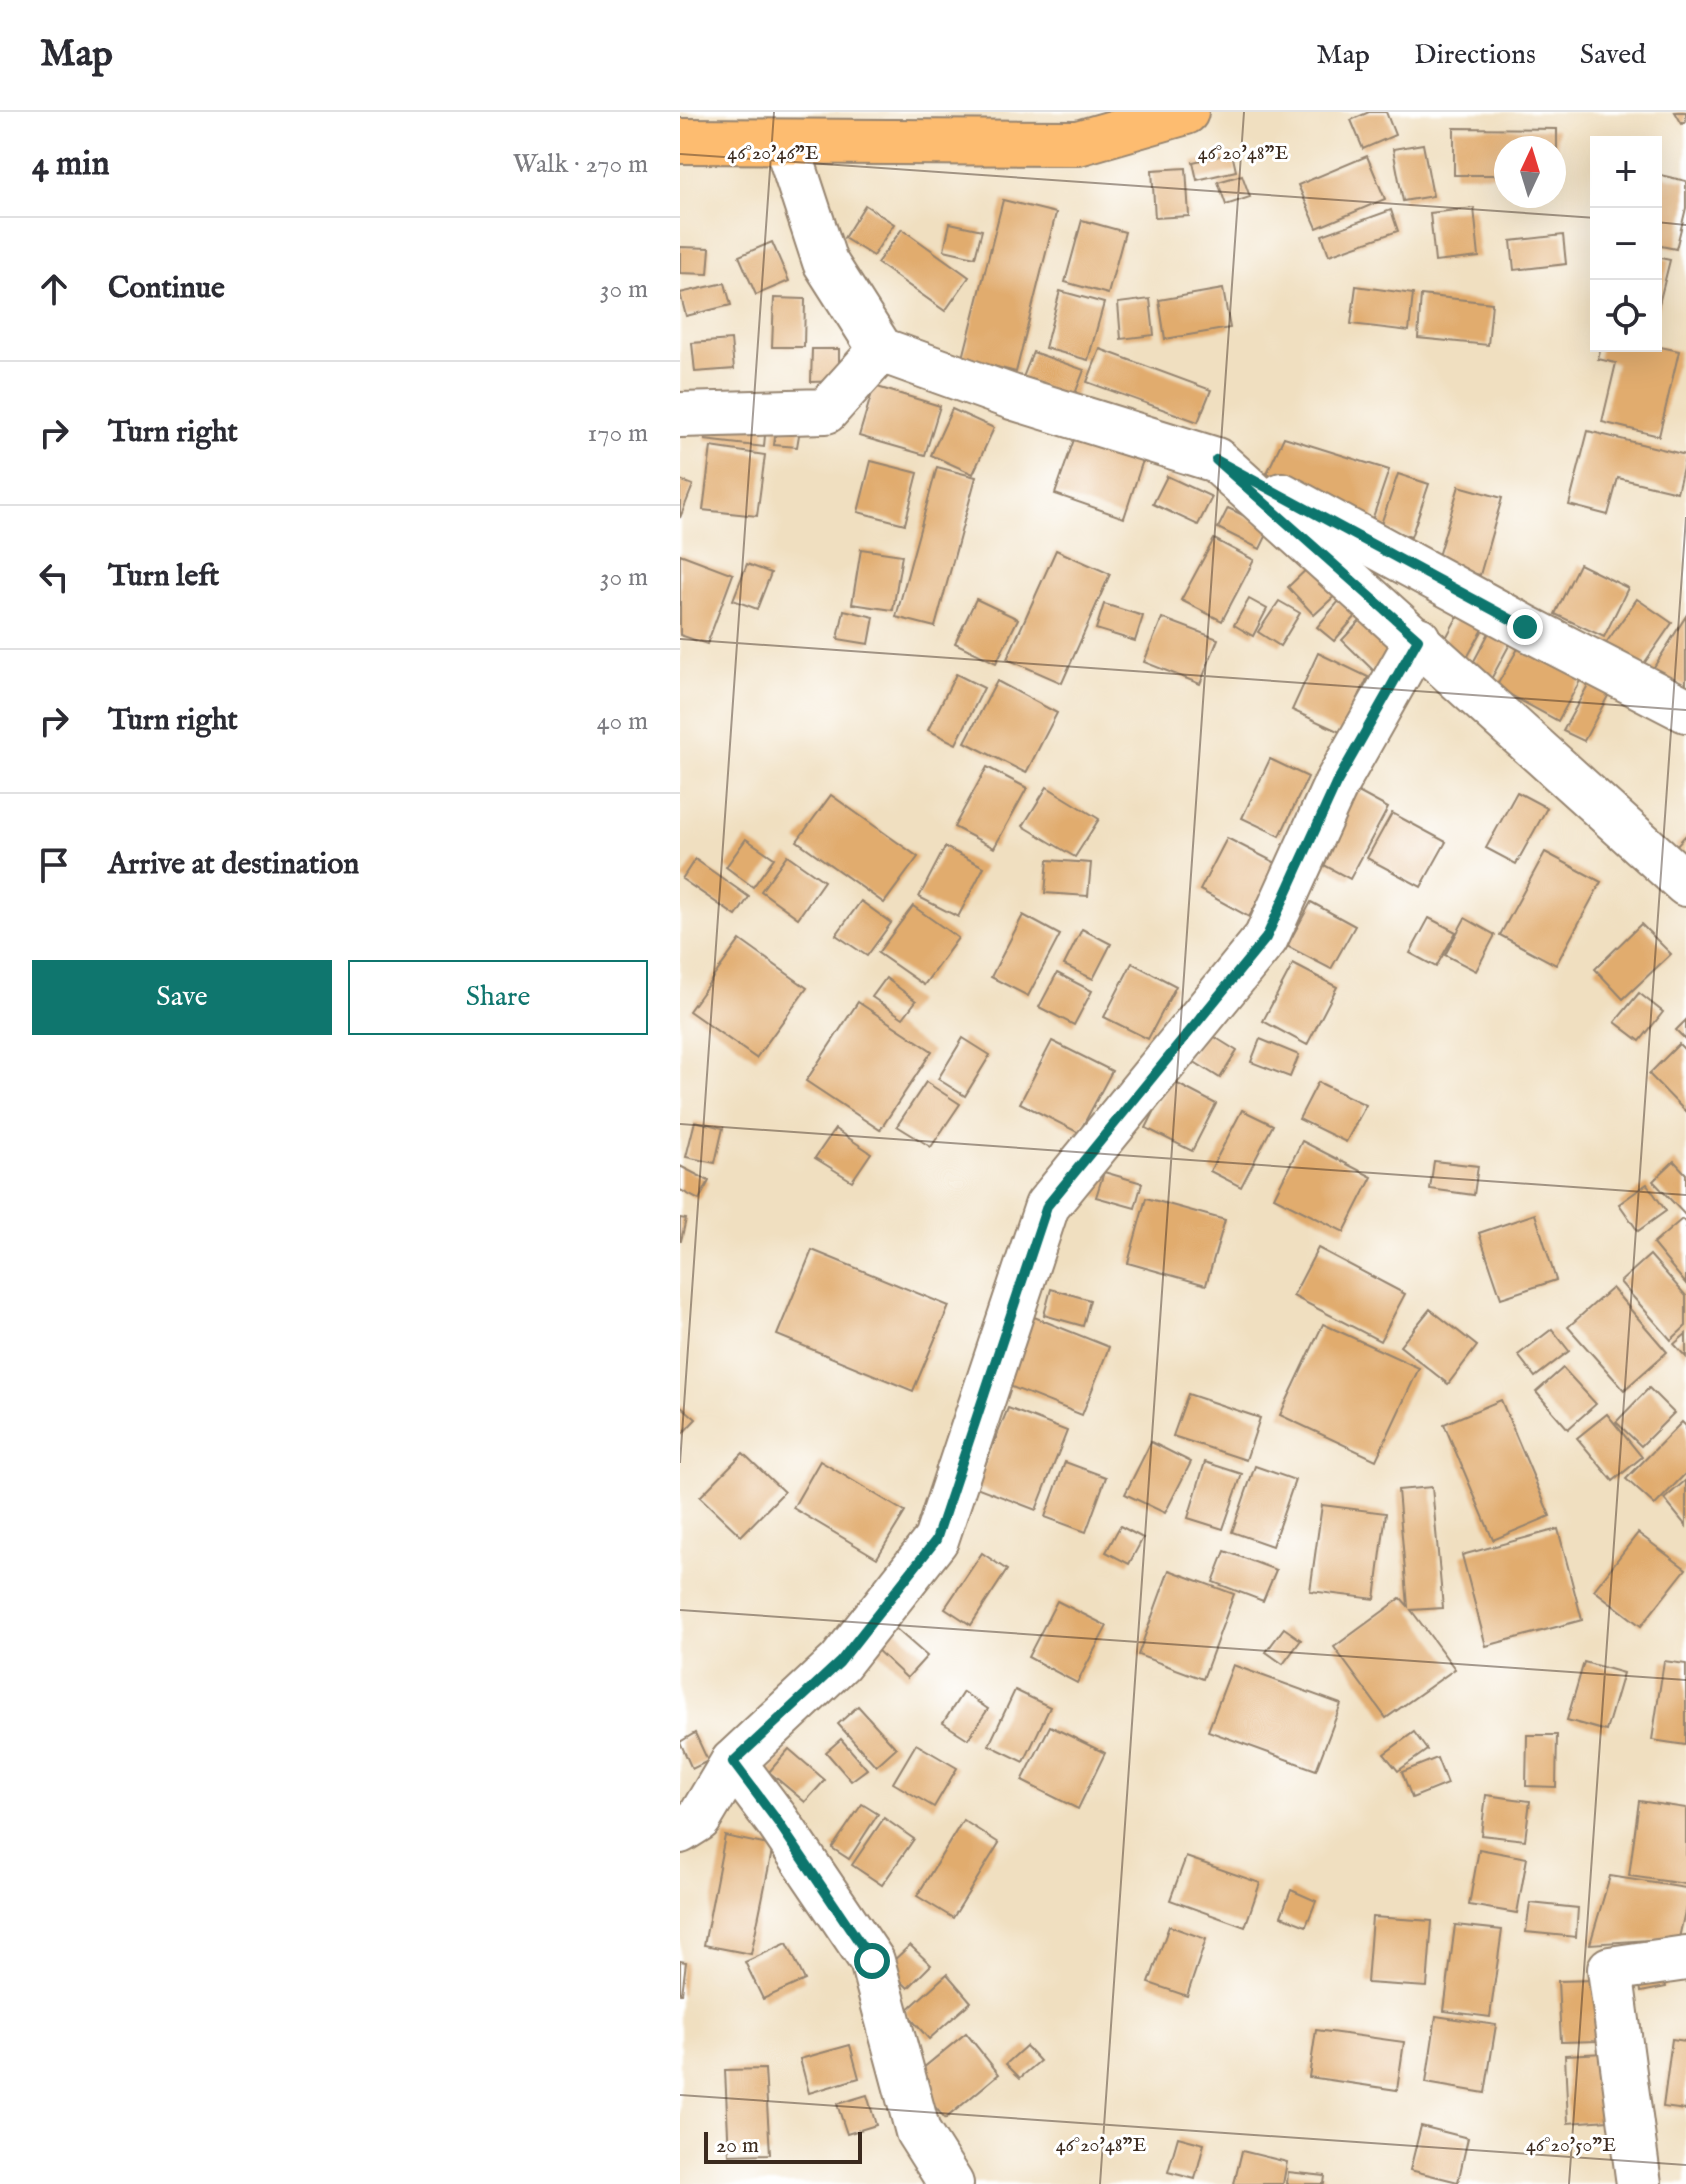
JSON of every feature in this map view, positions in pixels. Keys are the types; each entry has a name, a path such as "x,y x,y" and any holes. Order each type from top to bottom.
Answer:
{"main road":[{"path":"680,141 1078,143 1186,112"}],"street":[{"path":"786,143 825,262 881,350 1012,397 1216,460 1686,710"},
{"path":"680,415 826,411 881,350"},
{"path":"1216,460 1686,884"},
{"path":"680,1831 699,1819 733,1762 840,1662 936,1540 1047,1206 1266,938 1336,784 1418,639"},
{"path":"733,1762 778,1822 872,1961 918,2132 951,2184"},
{"path":"1639,2184 1610,1969 1686,1958"}],"building":[{"path":"1369,112 1386,112 1395,135 1363,149 1351,120"},
{"path":"1675,112 1686,112 1686,122 1682,124"},
{"path":"1454,128 1557,129 1557,136 1494,136 1494,175 1454,175"},
{"path":"1423,144 1433,196 1403,201 1393,149"},
{"path":"1232,153 1236,171 1197,180 1193,162"},
{"path":"1367,156 1385,199 1317,228 1298,185"},
{"path":"1186,168 1189,216 1155,218 1152,170"},
{"path":"1242,175 1250,197 1226,205 1218,182"},
{"path":"1662,175 1686,181 1686,208 1676,249 1662,246"},
{"path":"1003,200 1056,213 1016,372 963,358"},
{"path":"865,205 894,224 873,256 844,238"},
{"path":"1474,208 1479,257 1435,262 1430,213"},
{"path":"1391,210 1398,231 1329,255 1322,235"},
{"path":"1082,220 1125,232 1108,294 1065,282"},
{"path":"950,223 982,230 975,257 944,250"},
{"path":"902,229 969,277 945,311 877,263"},
{"path":"1563,235 1566,264 1514,270 1511,241"},
{"path":"772,242 789,281 756,295 739,256"},
{"path":"680,247 710,248 708,274 680,273"},
{"path":"1662,258 1670,260 1662,292"},
{"path":"725,283 731,305 686,316 680,293"},
{"path":"1356,286 1413,294 1409,331 1351,324"},
{"path":"1223,289 1230,328 1165,339 1159,300"},
{"path":"1060,291 1104,303 1088,360 1045,348"},
{"path":"1421,295 1492,303 1488,345 1418,338"},
{"path":"774,298 805,299 804,347 772,347"},
{"path":"1150,299 1154,335 1121,339 1118,303"},
{"path":"731,340 734,369 695,372 692,343"},
{"path":"1662,347 1679,351 1659,436 1602,422 1616,363 1598,359 1600,352 1662,352"},
{"path":"812,349 839,349 839,381 811,382"},
{"path":"1100,349 1211,390 1198,422 1087,382"},
{"path":"1033,352 1084,370 1073,399 1022,380"},
{"path":"874,386 940,406 925,455 859,436"},
{"path":"952,409 994,428 973,474 931,455"},
{"path":"707,416 766,423 764,447 705,440"},
{"path":"777,420 801,423 797,447 774,445"},
{"path":"1077,431 1145,454 1124,518 1055,494"},
{"path":"1588,431 1686,455 1677,492 1618,478 1608,515 1569,505"},
{"path":"1284,437 1389,470 1369,529 1267,473"},
{"path":"711,447 765,455 757,516 703,510"},
{"path":"871,461 918,473 905,524 858,512"},
{"path":"937,467 976,477 935,627 896,617"},
{"path":"1398,474 1429,484 1411,537 1380,527"},
{"path":"1167,476 1212,497 1198,525 1153,504"},
{"path":"680,480 693,485 680,518"},
{"path":"1459,486 1502,498 1480,575 1436,563"},
{"path":"1228,508 1270,528 1260,549 1218,528"},
{"path":"1214,539 1254,560 1222,621 1181,600"},
{"path":"861,549 902,555 893,610 852,604"},
{"path":"1056,550 1110,574 1062,683 1007,659"},
{"path":"680,554 733,574 707,644 680,635"},
{"path":"1313,563 1340,591 1314,615 1288,587"},
{"path":"747,564 771,573 757,609 733,600"},
{"path":"1579,564 1628,588 1604,637 1555,614"},
{"path":"976,599 1018,619 996,663 955,643"},
{"path":"1249,599 1267,609 1253,636 1234,625"},
{"path":"1637,599 1672,623 1636,675 1601,650"},
{"path":"1279,601 1300,613 1280,646 1258,632"},
{"path":"1339,601 1356,616 1334,641 1317,627"},
{"path":"1104,604 1143,616 1135,641 1096,629"},
{"path":"844,610 874,617 869,644 838,639"},
{"path":"1461,610 1486,624 1464,663 1440,649"},
{"path":"1686,616 1686,686 1649,675"},
{"path":"1162,618 1218,639 1200,684 1144,662"},
{"path":"1361,620 1398,654 1378,675 1342,640"},
{"path":"1490,631 1511,642 1489,683 1468,672"},
{"path":"1520,645 1581,679 1558,721 1496,687"},
{"path":"1318,653 1368,677 1342,733 1292,710"},
{"path":"956,674 984,688 956,744 928,730"},
{"path":"997,681 1057,713 1026,773 965,742"},
{"path":"1589,683 1609,694 1584,741 1563,731"},
{"path":"1270,759 1308,777 1280,836 1242,818"},
{"path":"987,767 1027,788 994,848 954,827"},
{"path":"1047,787 1099,819 1075,857 1023,826"},
{"path":"1349,787 1388,808 1350,879 1311,858"},
{"path":"1517,792 1547,808 1516,864 1486,848"},
{"path":"831,795 918,857 884,903 797,841"},
{"path":"1392,813 1446,842 1421,887 1367,858"},
{"path":"1686,835 1686,858 1675,847"},
{"path":"1227,838 1278,864 1249,917 1200,890"},
{"path":"746,839 774,858 753,887 726,867"},
{"path":"945,847 984,867 958,917 919,897"},
{"path":"1545,852 1601,882 1556,965 1500,935"},
{"path":"787,855 824,881 798,918 761,891"},
{"path":"695,859 749,897 736,916 682,879"},
{"path":"1048,860 1091,863 1088,896 1045,893"},
{"path":"861,901 891,923 867,956 836,935"},
{"path":"1311,902 1355,926 1331,969 1287,946"},
{"path":"913,906 958,938 924,985 878,953"},
{"path":"1023,915 1060,935 1028,996 991,977"},
{"path":"1429,918 1456,932 1436,967 1410,953"},
{"path":"1465,918 1495,935 1476,971 1445,955"},
{"path":"1641,924 1671,954 1623,999 1595,969"},
{"path":"1082,929 1111,944 1093,979 1064,965"},
{"path":"740,940 807,988 756,1058 689,1011"},
{"path":"1132,963 1176,986 1148,1039 1104,1017"},
{"path":"1293,964 1337,987 1307,1045 1263,1021"},
{"path":"1057,973 1092,991 1074,1025 1039,1007"},
{"path":"886,978 916,1001 903,1018 872,997"},
{"path":"1639,993 1663,1012 1640,1041 1615,1022"},
{"path":"858,1002 932,1051 880,1130 806,1081"},
{"path":"1686,1020 1686,1040 1676,1030"},
{"path":"1205,1031 1237,1051 1220,1078 1188,1058"},
{"path":"963,1038 990,1055 965,1096 938,1079"},
{"path":"1260,1039 1299,1055 1290,1077 1251,1062"},
{"path":"1052,1041 1112,1071 1079,1133 1020,1103"},
{"path":"1679,1044 1686,1051 1686,1112 1649,1074"},
{"path":"1170,1080 1216,1104 1192,1151 1146,1128"},
{"path":"926,1082 960,1104 931,1147 897,1126"},
{"path":"1318,1082 1366,1105 1346,1142 1299,1119"},
{"path":"1242,1110 1273,1125 1241,1187 1210,1171"},
{"path":"695,1121 723,1128 715,1163 686,1157"},
{"path":"835,1129 871,1153 852,1181 815,1158"},
{"path":"1302,1141 1372,1177 1344,1232 1274,1197"},
{"path":"1434,1161 1478,1166 1474,1195 1430,1189"},
{"path":"1674,1161 1686,1174 1686,1216 1653,1181"},
{"path":"680,1166 709,1181 699,1200 680,1190"},
{"path":"1104,1172 1142,1183 1135,1208 1096,1197"},
{"path":"1647,1184 1666,1211 1638,1231 1619,1204"},
{"path":"1146,1198 1225,1220 1206,1285 1128,1263"},
{"path":"1535,1214 1556,1280 1501,1298 1479,1233"},
{"path":"680,1218 686,1219 681,1241 680,1241"},
{"path":"1682,1219 1686,1223 1686,1284 1653,1244"},
{"path":"1318,1248 1405,1294 1380,1341 1293,1296"},
{"path":"812,1250 949,1306 913,1391 777,1335"},
{"path":"1650,1255 1686,1296 1686,1326 1671,1340 1620,1282"},
{"path":"1612,1288 1667,1352 1624,1390 1568,1327"},
{"path":"1051,1289 1090,1300 1083,1326 1044,1315"},
{"path":"1430,1309 1477,1346 1448,1384 1400,1346"},
{"path":"1029,1315 1109,1347 1082,1415 1002,1383"},
{"path":"1323,1324 1419,1368 1376,1460 1280,1415"},
{"path":"1552,1329 1569,1351 1535,1377 1518,1355"},
{"path":"1686,1334 1686,1357 1674,1344"},
{"path":"1563,1368 1596,1404 1568,1429 1536,1392"},
{"path":"1649,1388 1674,1413 1641,1446 1616,1422"},
{"path":"1188,1394 1260,1418 1246,1460 1173,1436"},
{"path":"1501,1400 1550,1516 1493,1540 1444,1424"},
{"path":"680,1405 696,1419 680,1436"},
{"path":"1008,1408 1067,1431 1036,1510 976,1487"},
{"path":"1607,1414 1642,1457 1613,1481 1577,1438"},
{"path":"1682,1422 1686,1426 1686,1473 1655,1505 1626,1479"},
{"path":"1151,1442 1191,1462 1165,1513 1125,1494"},
{"path":"743,1453 784,1492 741,1536 700,1497"},
{"path":"820,1461 905,1512 877,1558 793,1508"},
{"path":"1065,1462 1106,1477 1086,1532 1045,1517"},
{"path":"1205,1462 1242,1474 1223,1529 1188,1518"},
{"path":"1255,1466 1295,1480 1272,1546 1232,1532"},
{"path":"1686,1480 1686,1526 1664,1499"},
{"path":"1432,1487 1443,1608 1411,1610 1455,1669 1386,1718 1334,1647 1401,1598 1408,1606 1398,1490"},
{"path":"1322,1505 1386,1513 1375,1599 1310,1591"},
{"path":"1120,1526 1143,1538 1129,1564 1106,1552"},
{"path":"1558,1529 1582,1620 1486,1646 1462,1555"},
{"path":"1638,1533 1686,1569 1641,1626 1594,1590"},
{"path":"1225,1551 1276,1570 1263,1601 1213,1582"},
{"path":"982,1553 1007,1570 971,1625 945,1608"},
{"path":"1169,1570 1234,1594 1203,1679 1138,1655"},
{"path":"1057,1601 1107,1626 1077,1683 1028,1657"},
{"path":"895,1628 927,1656 907,1678 876,1649"},
{"path":"1284,1628 1301,1640 1283,1664 1266,1652"},
{"path":"1664,1661 1686,1664 1686,1745 1652,1740"},
{"path":"1584,1662 1623,1673 1606,1731 1567,1720"},
{"path":"1233,1665 1341,1704 1316,1770 1208,1731"},
{"path":"1015,1690 1050,1707 1024,1762 989,1745"},
{"path":"963,1692 988,1709 968,1739 943,1723"},
{"path":"858,1706 896,1748 876,1766 838,1724"},
{"path":"1050,1726 1105,1753 1078,1809 1022,1781"},
{"path":"1414,1732 1427,1750 1398,1771 1384,1754"},
{"path":"695,1733 708,1761 692,1769 680,1742"},
{"path":"1527,1735 1557,1735 1556,1787 1526,1786"},
{"path":"841,1739 867,1769 851,1781 826,1752"},
{"path":"916,1744 957,1768 934,1807 893,1783"},
{"path":"789,1749 825,1780 805,1802 769,1772"},
{"path":"1437,1758 1447,1784 1412,1798 1402,1772"},
{"path":"1486,1795 1530,1801 1525,1840 1481,1835"},
{"path":"1639,1801 1686,1808 1686,1884 1629,1876"},
{"path":"862,1804 878,1814 849,1859 832,1848"},
{"path":"884,1818 914,1839 882,1885 852,1865"},
{"path":"963,1820 999,1843 953,1918 917,1896"},
{"path":"725,1836 773,1846 751,1954 704,1945"},
{"path":"1479,1849 1527,1858 1517,1913 1469,1905"},
{"path":"1186,1857 1260,1883 1245,1927 1170,1900"},
{"path":"1610,1876 1686,1888 1686,1907 1679,1938 1590,1944"},
{"path":"1291,1890 1316,1901 1306,1926 1281,1916"},
{"path":"1530,1903 1578,1908 1576,1937 1526,1932"},
{"path":"1372,1917 1432,1921 1427,1987 1367,1983"},
{"path":"1455,1925 1502,1930 1490,2017 1444,2011"},
{"path":"1169,1926 1206,1939 1187,1996 1149,1983"},
{"path":"787,1943 805,1980 763,1999 745,1962"},
{"path":"910,1945 931,1965 908,1988 887,1967"},
{"path":"680,1961 686,1962 682,1994 680,1994"},
{"path":"1662,1967 1666,1987 1641,1992 1638,1971"},
{"path":"947,1974 971,2002 929,2039 905,2012"},
{"path":"1596,1980 1598,2041 1561,2042 1558,1981"},
{"path":"1436,2016 1496,2025 1485,2093 1426,2083"},
{"path":"1316,2030 1404,2042 1397,2090 1309,2077"},
{"path":"966,2033 999,2074 945,2119 911,2078"},
{"path":"1672,2039 1686,2041 1686,2110 1663,2107"},
{"path":"850,2045 859,2078 809,2093 800,2059"},
{"path":"1026,2046 1040,2061 1020,2078 1006,2064"},
{"path":"1605,2053 1608,2120 1568,2123 1565,2055"},
{"path":"765,2069 770,2154 729,2155 725,2070"},
{"path":"867,2095 876,2125 847,2134 837,2104"},
{"path":"1421,2126 1468,2138 1458,2182 1410,2170"},
{"path":"1178,2137 1204,2144 1195,2179 1168,2172"},
{"path":"1242,2151 1287,2162 1283,2184 1234,2184"},
{"path":"1288,2172 1325,2176 1324,2184 1287,2184"}],"route":[{"path":"872,1961 778,1822 733,1762 840,1662 936,1540 1047,1206 1266,938 1336,784 1418,639 1216,460 1525,627"}]}
